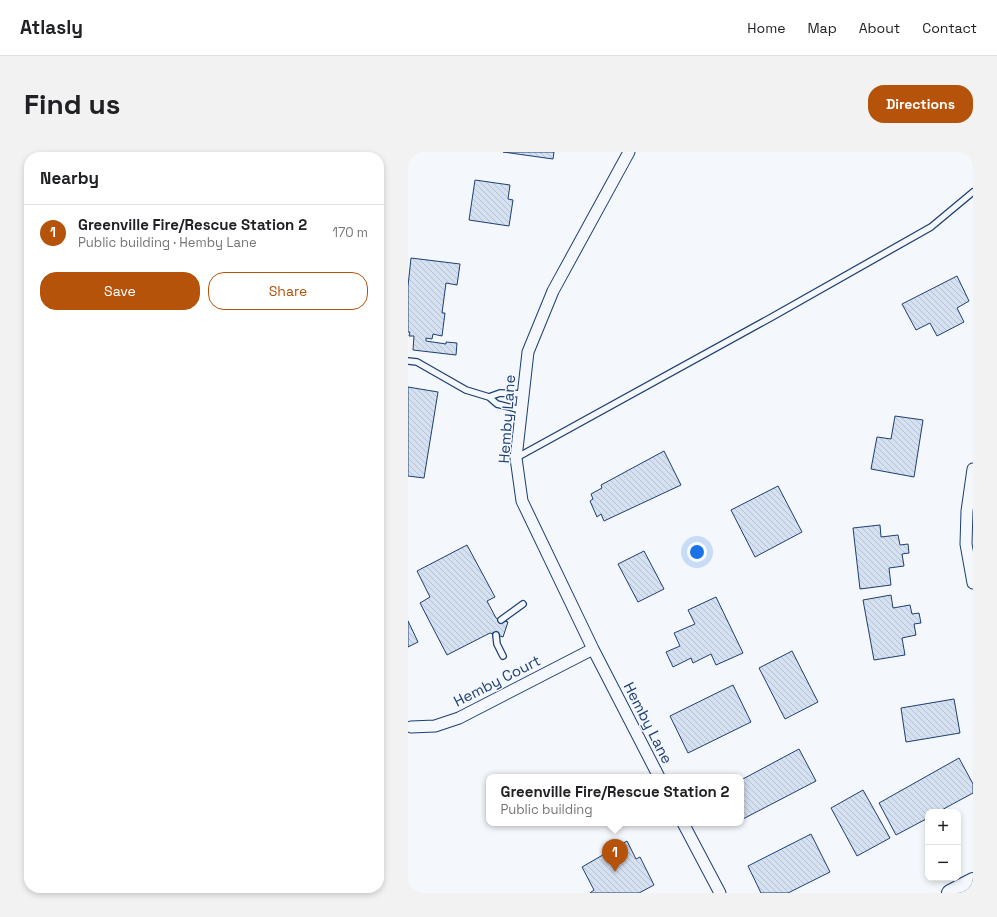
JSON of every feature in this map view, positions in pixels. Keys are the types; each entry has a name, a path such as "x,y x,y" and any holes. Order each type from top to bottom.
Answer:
{"main road":[{"path":"950,893 973,881"}],"street":[{"name":"Hemby Lane","path":"629,152 553,291 528,352 516,458 522,500 593,649 657,774"},
{"path":"973,469 966,510 966,544 973,583"},
{"name":"Hemby Court","path":"411,728 434,726 459,718 593,649"},
{"path":"685,826 720,893"}],"lane":[{"path":"516,458 772,317 931,227 973,192"},
{"path":"408,361 417,362 466,390 489,397 497,404 521,410"},
{"path":"489,397 500,393 523,394"},
{"path":"501,620 523,604"},
{"path":"496,635 497,644 503,656"}],"building":[{"path":"503,152 554,152 553,159"},
{"path":"475,180 510,185 508,199 513,200 509,226 469,220"},
{"path":"411,258 460,264 457,285 446,283 442,313 445,313 442,336 433,334 432,339 426,338 426,341 446,344 446,342 457,343 456,355 413,350 414,336 409,336 410,332 408,332 408,286"},
{"path":"957,276 969,301 957,308 964,322 937,336 930,323 916,330 902,304"},
{"path":"408,387 438,392 424,478 408,476"},
{"path":"895,416 923,420 914,477 871,469 877,437 891,439"},
{"path":"664,451 681,485 604,521 601,514 597,517 590,501 593,499 591,494 602,488 601,485"},
{"path":"778,486 802,532 755,557 731,510"},
{"path":"880,525 881,537 898,535 900,545 908,544 909,553 902,554 904,566 889,568 891,585 860,589 853,528"},
{"path":"467,545 495,597 487,601 496,618 508,622 503,637 490,633 447,655 420,603 430,597 417,571"},
{"path":"644,551 664,589 638,602 618,564"},
{"path":"891,595 893,608 910,605 912,614 919,613 921,623 914,624 916,635 902,638 905,655 874,660 863,600"},
{"path":"716,597 743,653 716,665 711,654 693,663 691,658 673,667 666,652 680,646 674,633 695,624 688,610"},
{"path":"408,621 418,642 408,647"},
{"path":"792,651 818,702 785,719 759,668"},
{"path":"733,685 751,722 688,753 670,716"},
{"path":"954,699 960,733 906,742 901,708"},
{"path":"799,749 816,781 744,818 744,778"},
{"path":"959,758 973,784 973,793 944,809 925,809 925,820 896,835 879,803"},
{"path":"863,790 890,838 857,856 831,808"},
{"path":"811,834 830,872 788,893 761,893 748,866"},
{"path":"627,841 636,859 640,857 654,885 639,893 590,893 594,890 582,867"}],"place":[{"name":"Greenville Fire/Rescue Station 2","path":"615,872"}]}
